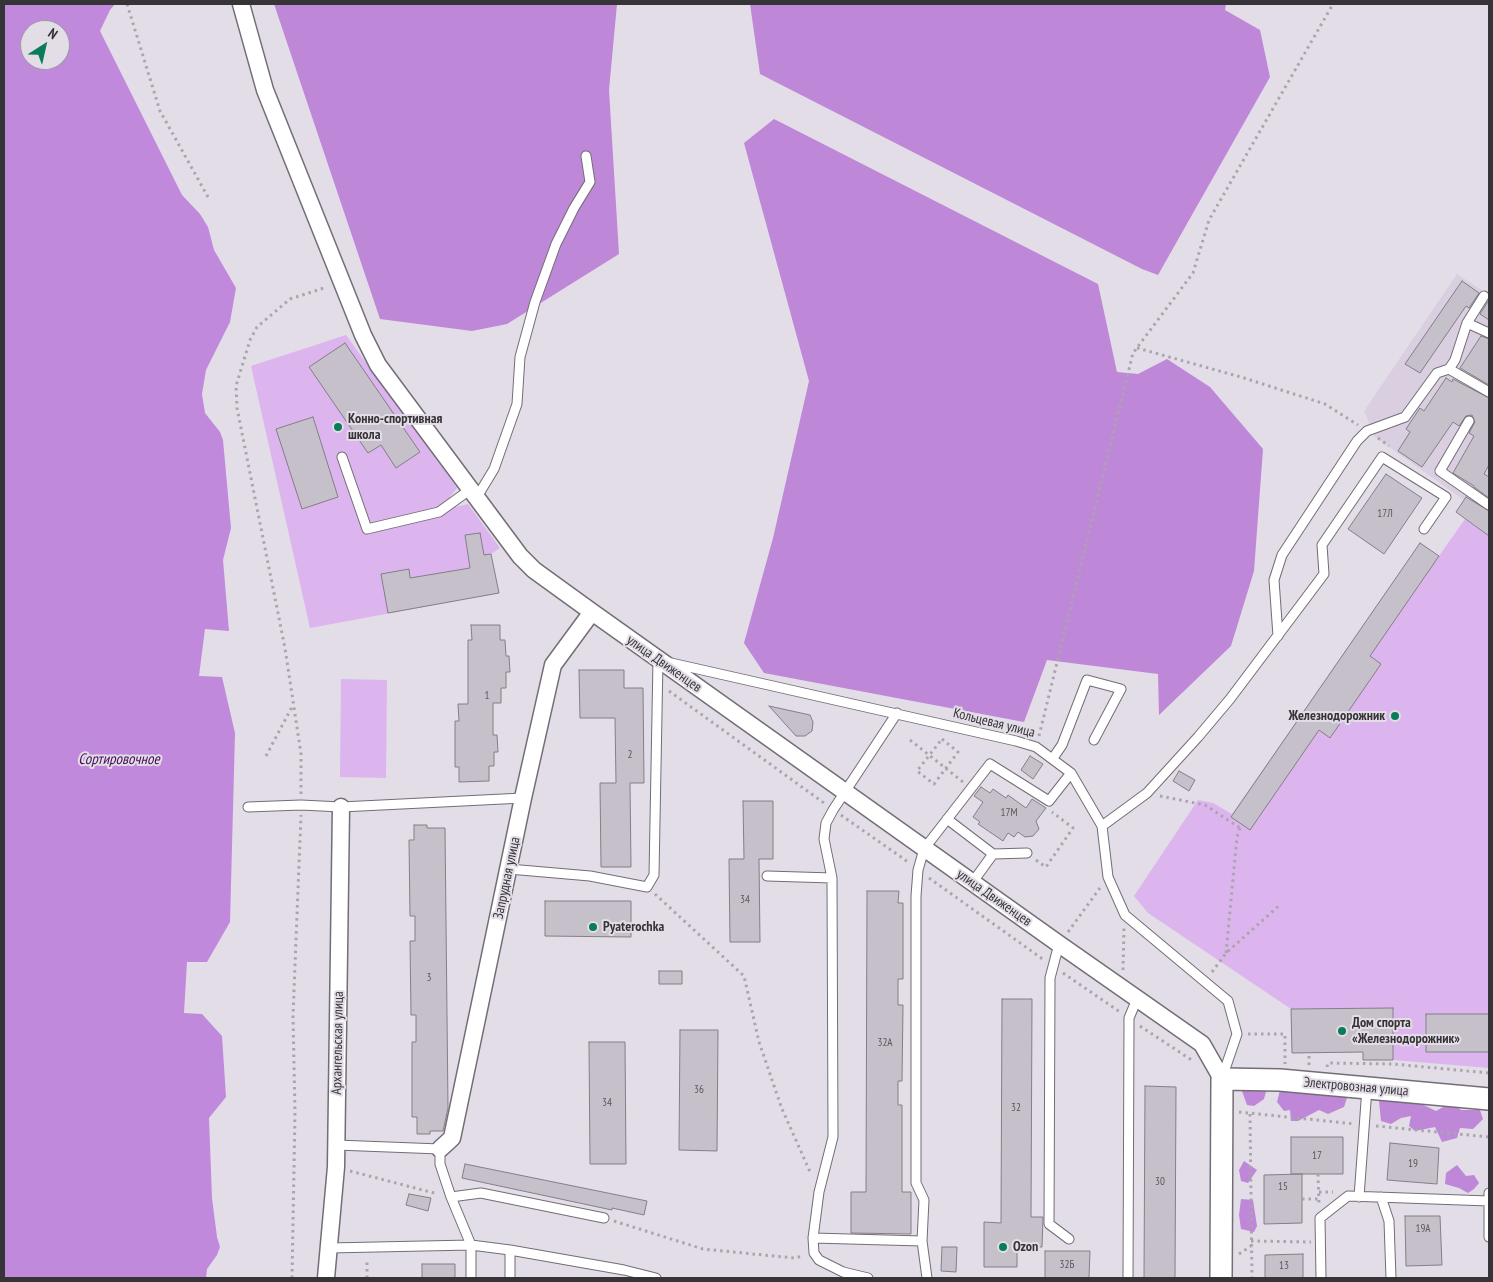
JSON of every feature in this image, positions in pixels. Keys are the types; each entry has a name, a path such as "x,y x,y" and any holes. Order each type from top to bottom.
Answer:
{"street":[{"name":"улица Движенцев","path":"241,4 265,90 363,335 378,365 520,556 534,570 658,660 1202,1044 1222,1079"},
{"name":"Запрудная улица","path":"440,1149 452,1138 523,798 554,665 592,612"},
{"name":"Архангельская улица","path":"326,1278 336,1167 341,807"},
{"name":"Электровозная улица","path":"1222,1079 1280,1080 1489,1099"},
{"path":"1221,1278 1222,1079"}],"lane":[{"path":"342,457 367,529 440,512 474,493 494,469 517,404 520,357 535,302 556,244 574,208 590,182 586,156"},
{"path":"1278,636 1274,580 1282,555 1357,441 1367,431 1405,417 1437,373 1449,369 1455,360 1467,324 1484,296"},
{"path":"1467,324 1489,332"},
{"path":"1449,369 1489,392"},
{"path":"1469,421 1440,471 1489,506"},
{"path":"1102,826 1147,793 1198,738 1278,636 1324,574 1322,545 1382,457 1446,497 1424,529"},
{"path":"509,869 590,876 647,887 654,875 658,660"},
{"name":"Кольцевая улица","path":"658,660 1016,740 1036,747 1071,773 1102,826 1108,877 1125,915 1228,1001 1237,1034"},
{"path":"1053,758 1062,745 1087,680 1121,689 1094,740"},
{"path":"868,1278 843,1272 819,1260 814,1253 819,1192 833,1137 832,878 824,839 826,823 897,713"},
{"path":"927,1278 922,1241 924,1200 916,1183 916,896 918,870 924,849 990,764 1049,801 1071,773"},
{"path":"248,807 301,805 341,807 523,798"},
{"path":"947,819 994,854 1027,853"},
{"path":"972,883 994,854"},
{"path":"768,876 832,878"},
{"path":"1059,944 1050,978 1049,1224 1069,1239"},
{"path":"1128,1278 1128,1018 1138,999"},
{"path":"1222,1079 1237,1034"},
{"path":"1359,1197 1367,1088"},
{"path":"336,1146 440,1149 440,1164 451,1197 471,1245 471,1278"},
{"path":"451,1197 481,1193 604,1218"},
{"path":"1489,1193 1489,1237"},
{"path":"1320,1278 1320,1218 1348,1196 1489,1201"},
{"path":"1381,1197 1390,1221 1391,1278"},
{"path":"814,1238 922,1241"},
{"path":"329,1248 471,1245 510,1250 624,1274 656,1278"},
{"path":"510,1250 510,1278"}],"path":[{"path":"127,4 160,112 208,197"},
{"path":"1036,747 1133,353 1194,273 1209,220 1333,4"},
{"path":"292,1278 295,1113 293,1016 301,805 301,754 285,648 237,408 236,386 250,340 257,327 290,299 330,286"},
{"path":"1137,348 1241,377 1325,404 1367,431"},
{"path":"658,683 1053,966 1196,1063"},
{"path":"266,756 293,705"},
{"path":"942,739 958,752 934,784 917,771 929,755 942,739"},
{"path":"910,740 971,788"},
{"path":"1147,793 1204,806 1241,827 1237,837 1226,953"},
{"path":"1027,853 1046,867 1073,828 1052,811 1049,801"},
{"path":"1059,944 1108,877"},
{"path":"647,887 744,976 759,1042 782,1109 819,1192"},
{"path":"1205,980 1221,962 1226,953 1281,904"},
{"path":"1123,989 1125,915"},
{"path":"1237,1034 1285,1034 1285,1065"},
{"path":"1309,1053 1309,1071"},
{"path":"1327,1071 1328,1063 1393,1064 1489,1073"},
{"path":"1250,1114 1252,1278"},
{"path":"336,1167 451,1197"},
{"path":"1318,1174 1320,1218"},
{"path":"1302,1199 1319,1199"},
{"path":"604,1218 703,1249 794,1258 814,1253"},
{"path":"1251,1241 1320,1242"},
{"path":"367,1278 368,1247"}],"shaded area":[{"path":"274,4 617,4 609,90 619,254 507,324 472,331 380,319"},
{"path":"750,4 1226,4 1225,10 1260,30 1270,77 1158,275 1142,269 760,74"},
{"path":"774,119 1098,284 1117,372 1138,374 1167,359 1210,387 1263,449 1254,571 1231,646 1159,715 1158,674 1047,660 1024,722 764,673 744,643 773,538 809,381 744,143"},
{"path":"1457,274 1489,295 1489,536 1456,512 1464,500 1375,437 1364,411"},
{"name":"Конно-спортивная школа","path":"346,335 457,488 450,497 456,507 468,504 500,548 491,554 499,593 310,628 251,366"},
{"name":"Железнодорожник","path":"1465,519 1489,536 1489,1068 1393,1060 1363,1060 1363,1052 1292,1053 1291,1009 1148,913 1134,896 1198,800 1213,803 1232,814 1420,543 1439,556"},
{"path":"341,679 387,680 386,778 340,777"},
{"path":"1250,1080 1267,1088 1264,1099 1254,1106 1247,1105 1242,1091"},
{"path":"1280,1090 1337,1092 1347,1098 1344,1107 1328,1114 1319,1110 1298,1121 1291,1121 1290,1110 1284,1111 1277,1102"},
{"path":"1409,1098 1436,1111 1452,1102 1461,1110 1480,1110 1483,1119 1473,1129 1460,1128 1457,1138 1442,1142 1435,1127 1415,1131 1409,1126 1411,1116 1401,1118 1391,1124 1381,1121 1379,1101"},
{"path":"1244,1161 1257,1170 1248,1183 1241,1181 1239,1170"},
{"path":"1457,1165 1466,1176 1474,1175 1479,1183 1468,1193 1445,1184 1446,1173"},
{"path":"1241,1199 1253,1200 1257,1226 1254,1232 1241,1229 1239,1215"}],"water":[{"name":"Сортировочное","path":"4,4 115,4 100,31 182,195 200,214 208,227 214,250 236,288 230,322 206,370 202,394 205,413 220,432 223,440 231,528 223,560 229,631 205,629 199,676 222,677 235,733 230,922 207,962 187,962 184,1013 202,1014 222,1036 226,1097 209,1118 212,1198 220,1247 207,1269 206,1278 4,1278"}],"building":[{"path":"1462,281 1479,293 1469,308 1466,306 1420,373 1405,364"},
{"path":"1489,300 1489,320 1480,314"},
{"path":"1481,336 1489,339 1489,385 1460,368"},
{"path":"345,343 420,452 396,468 381,445 368,453 309,367"},
{"path":"1446,378 1452,382 1453,379 1489,398 1489,465 1484,474 1489,477 1489,498 1453,473 1474,436 1469,433 1475,422 1472,415 1466,416 1459,426 1453,422 1422,467 1398,451 1410,432 1406,429 1420,408 1424,411"},
{"path":"313,417 338,497 302,509 276,429"},
{"path":"1386,474 1422,498 1384,554 1348,529"},
{"path":"1466,497 1489,511 1489,536 1456,512"},
{"path":"480,533 484,555 491,554 499,593 388,613 381,574 409,569 410,578 470,568 465,535"},
{"path":"1420,543 1439,556 1370,656 1381,664 1330,738 1319,730 1250,830 1231,817"},
{"path":"471,625 500,625 500,640 505,640 510,672 506,672 506,688 501,688 501,703 493,703 493,735 497,735 498,752 494,752 494,766 489,766 489,781 459,782 459,767 455,767 455,721 459,721 458,704 468,704 468,640 472,640"},
{"path":"579,670 624,670 624,688 643,688 644,783 630,783 631,867 601,867 600,783 616,783 615,718 580,718"},
{"path":"769,706 810,715 813,722 812,731 805,736 796,736"},
{"path":"1030,756 1043,764 1033,779 1021,770"},
{"path":"1179,771 1195,780 1189,791 1173,781"},
{"path":"981,787 990,793 993,789 1006,798 1008,795 1026,808 1032,799 1046,808 1036,821 1039,829 1033,836 1025,837 1018,832 1014,837 1008,833 1003,841 978,824 980,822 973,817 983,802 974,796"},
{"path":"743,801 773,801 773,859 759,859 760,942 730,942 729,859 744,859"},
{"path":"414,825 427,825 427,828 445,828 448,1108 443,1131 430,1131 430,1134 417,1134 417,1117 412,1117 412,1042 416,1042 416,1015 411,1015 410,941 415,941 415,916 410,916 409,840 414,840"},
{"path":"867,891 899,891 898,903 903,903 903,979 898,979 898,1005 903,1005 902,1081 898,1081 898,1105 902,1105 902,1192 911,1192 911,1234 851,1233 851,1192 866,1192"},
{"path":"545,901 631,901 631,937 545,936"},
{"path":"659,971 682,971 682,984 659,984"},
{"path":"1002,999 1032,999 1031,1217 1043,1217 1042,1247 1017,1246 1017,1267 984,1267 984,1222 1001,1223"},
{"name":"Дом спорта «Железнодорожник»","path":"1393,1008 1393,1060 1363,1060 1363,1052 1292,1053 1291,1009"},
{"path":"1426,1014 1489,1014 1489,1052 1426,1052"},
{"path":"680,1030 718,1030 717,1151 679,1150"},
{"path":"589,1042 625,1042 626,1164 590,1164"},
{"path":"1145,1086 1176,1087 1175,1278 1144,1278"},
{"path":"1291,1137 1343,1137 1343,1174 1291,1174"},
{"path":"1390,1143 1439,1148 1437,1184 1387,1180"},
{"path":"465,1164 647,1201 644,1215 462,1178"},
{"path":"1302,1174 1302,1223 1264,1224 1264,1175"},
{"path":"409,1194 431,1198 428,1211 406,1205"},
{"path":"1405,1216 1440,1216 1442,1265 1406,1266"},
{"path":"942,1247 957,1247 956,1272 941,1271"},
{"path":"1045,1251 1090,1251 1089,1278 1045,1278"},
{"path":"1303,1254 1303,1278 1265,1278 1265,1255"},
{"path":"422,1264 455,1264 455,1278 422,1278"}],"place":[{"name":"Конно-спортивная школа","path":"338,427"},
{"name":"Железнодорожник","path":"1395,716"},
{"name":"Pyaterochka","path":"593,927"},
{"name":"Дом спорта «Железнодорожник»","path":"1342,1031"},
{"name":"Ozon","path":"1003,1247"}]}
